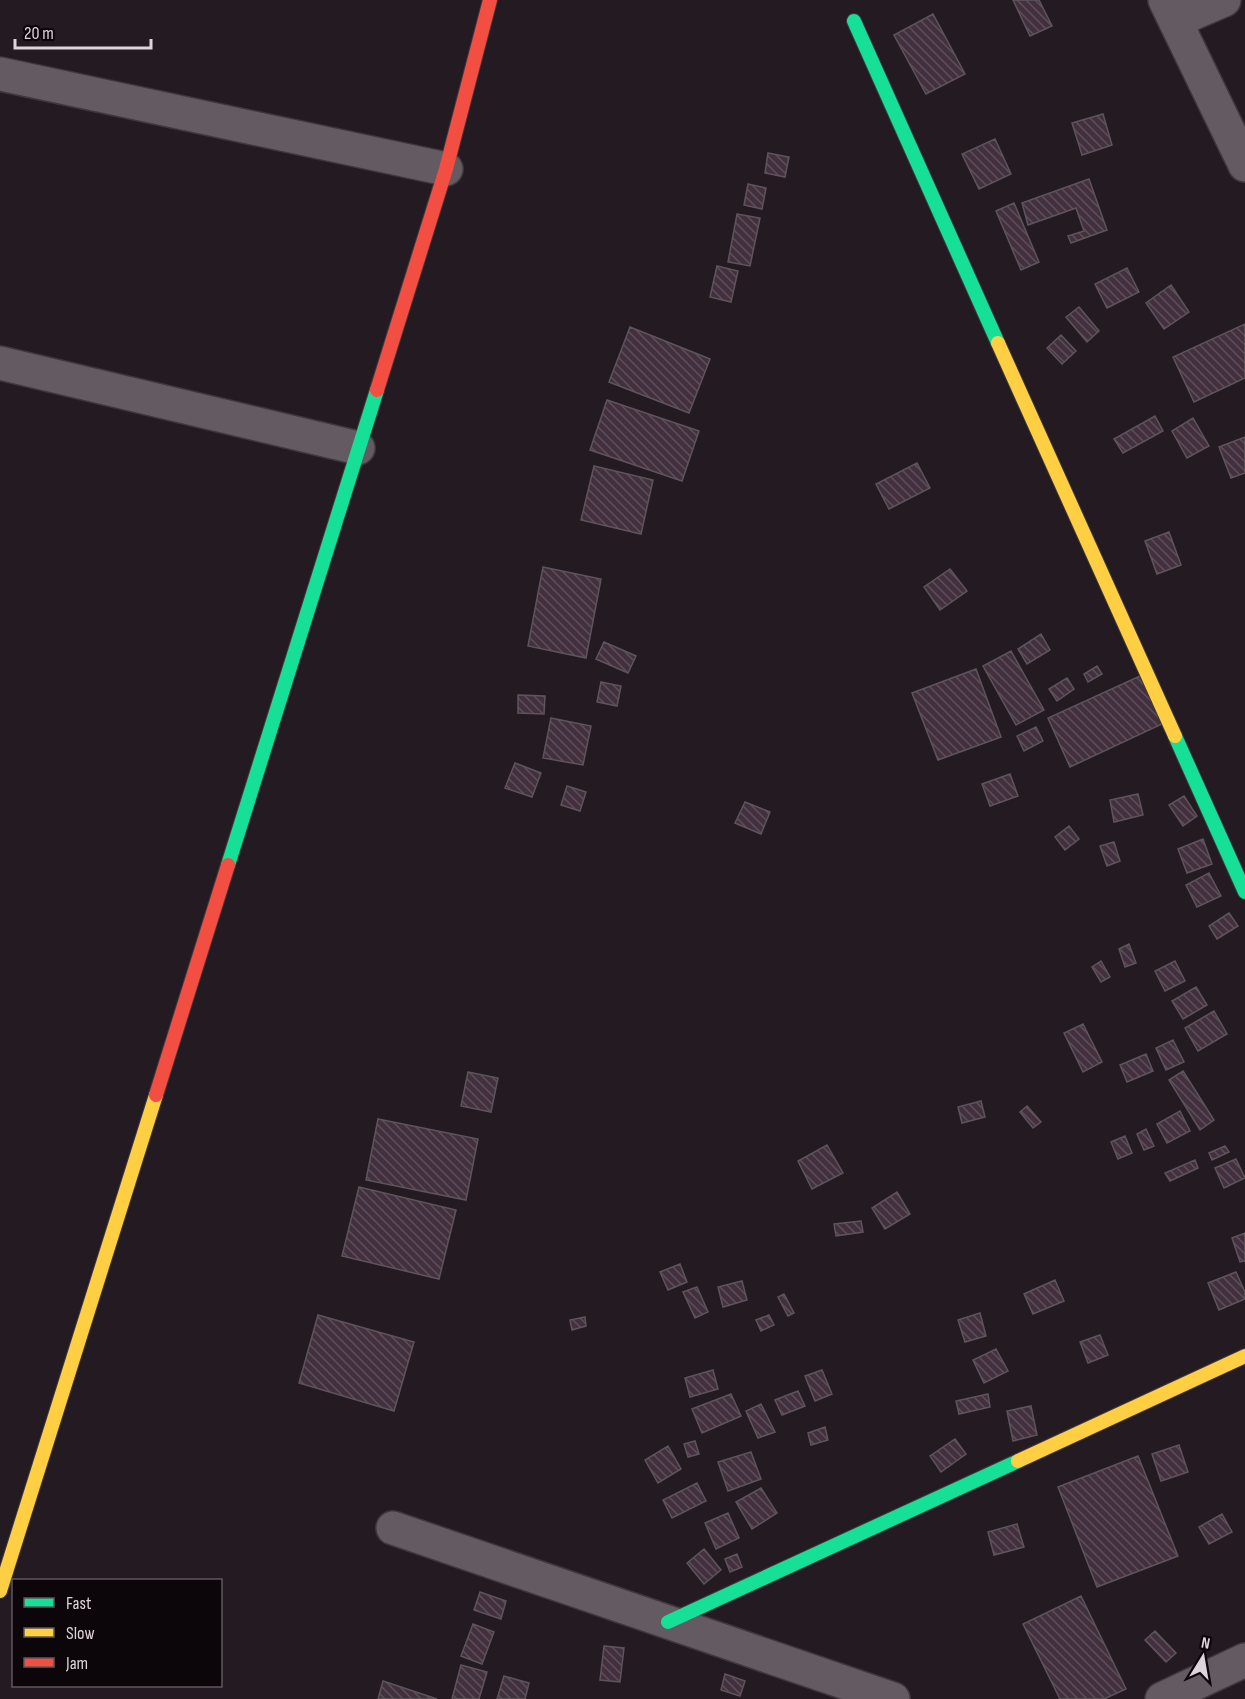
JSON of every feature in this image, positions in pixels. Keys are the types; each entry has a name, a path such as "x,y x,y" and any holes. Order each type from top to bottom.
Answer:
{"street":[{"path":"0,1591 446,170 490,0"},
{"path":"1224,0 1170,11 1245,165"},
{"path":"854,21 1245,892"},
{"path":"0,74 446,170"},
{"path":"0,363 358,448"},
{"path":"668,1622 1245,1356"},
{"path":"393,1528 893,1699"},
{"path":"1162,1699 1245,1660"}],"building":[{"path":"1013,0 1039,0 1052,26 1030,36"},
{"path":"933,14 965,74 926,94 894,35"},
{"path":"1103,114 1112,145 1082,155 1072,123"},
{"path":"995,139 1011,174 979,189 962,154"},
{"path":"768,153 789,157 785,177 765,173"},
{"path":"1089,179 1107,230 1071,243 1068,236 1084,231 1076,208 1028,225 1022,203"},
{"path":"748,184 766,188 762,209 744,205"},
{"path":"1014,203 1039,262 1021,270 996,211"},
{"path":"737,214 760,218 750,266 728,262"},
{"path":"717,266 738,271 731,302 710,297"},
{"path":"1127,268 1139,292 1107,308 1095,284"},
{"path":"1171,285 1189,312 1164,329 1146,303"},
{"path":"1079,307 1099,331 1087,342 1066,317"},
{"path":"1245,324 1245,378 1194,402 1173,357"},
{"path":"630,327 710,359 689,413 609,382"},
{"path":"1061,335 1076,351 1062,364 1047,348"},
{"path":"607,400 699,431 682,481 590,450"},
{"path":"1155,416 1163,431 1123,453 1114,439"},
{"path":"1193,418 1209,446 1187,458 1172,431"},
{"path":"1245,437 1245,473 1231,478 1219,447"},
{"path":"917,463 930,488 889,509 876,484"},
{"path":"594,466 653,480 641,534 581,520"},
{"path":"1169,532 1181,565 1157,574 1145,541"},
{"path":"543,567 601,579 586,658 528,646"},
{"path":"950,569 967,591 940,610 924,587"},
{"path":"1041,634 1050,650 1027,664 1018,649"},
{"path":"604,642 636,656 628,673 596,659"},
{"path":"1011,651 1044,710 1016,725 983,666"},
{"path":"1097,666 1102,674 1088,682 1084,674"},
{"path":"976,669 1001,737 938,760 912,693"},
{"path":"1140,676 1162,724 1070,767 1048,718"},
{"path":"1067,678 1074,689 1057,701 1049,689"},
{"path":"601,682 621,686 617,706 597,702"},
{"path":"518,695 545,696 544,714 518,713"},
{"path":"551,718 591,726 583,765 543,758"},
{"path":"1036,727 1043,741 1024,751 1017,736"},
{"path":"515,763 541,773 532,797 505,788"},
{"path":"1010,774 1018,796 990,806 982,784"},
{"path":"567,786 586,792 580,811 561,805"},
{"path":"1138,794 1143,815 1114,822 1110,800"},
{"path":"1184,796 1197,816 1183,826 1169,805"},
{"path":"745,802 770,812 761,834 735,823"},
{"path":"1069,826 1079,839 1065,850 1055,837"},
{"path":"1203,839 1212,864 1187,873 1178,849"},
{"path":"1114,842 1120,861 1107,866 1100,846"},
{"path":"1209,873 1221,896 1197,907 1186,885"},
{"path":"1229,913 1238,926 1217,939 1209,926"},
{"path":"1129,944 1136,963 1125,967 1119,949"},
{"path":"1101,961 1110,977 1101,982 1092,967"},
{"path":"1175,961 1185,981 1165,991 1155,971"},
{"path":"1196,987 1207,1005 1183,1019 1172,1001"},
{"path":"1214,1011 1227,1034 1198,1051 1185,1028"},
{"path":"1083,1024 1102,1062 1083,1072 1064,1033"},
{"path":"1173,1040 1184,1062 1166,1070 1156,1048"},
{"path":"1146,1054 1153,1071 1127,1082 1120,1065"},
{"path":"1183,1071 1214,1120 1200,1130 1169,1080"},
{"path":"468,1072 498,1078 491,1112 461,1106"},
{"path":"981,1101 985,1117 962,1123 958,1107"},
{"path":"1027,1106 1041,1122 1033,1128 1020,1112"},
{"path":"1180,1111 1190,1131 1167,1143 1157,1124"},
{"path":"378,1119 478,1139 466,1200 366,1180"},
{"path":"1146,1129 1154,1146 1144,1150 1137,1134"},
{"path":"1125,1136 1132,1153 1118,1159 1111,1142"},
{"path":"827,1145 843,1173 812,1189 798,1161"},
{"path":"1225,1146 1229,1152 1212,1160 1209,1153"},
{"path":"1236,1159 1245,1178 1224,1188 1215,1168"},
{"path":"1195,1160 1198,1168 1170,1181 1165,1173"},
{"path":"359,1187 456,1210 439,1279 342,1256"},
{"path":"897,1192 910,1214 885,1229 872,1208"},
{"path":"861,1221 863,1232 836,1236 834,1224"},
{"path":"1245,1233 1245,1261 1240,1262 1232,1238"},
{"path":"680,1264 687,1282 668,1290 660,1272"},
{"path":"1236,1272 1245,1292 1245,1299 1219,1310 1208,1283"},
{"path":"1055,1280 1064,1301 1033,1314 1024,1294"},
{"path":"742,1281 747,1300 723,1307 718,1287"},
{"path":"697,1287 708,1312 695,1318 683,1292"},
{"path":"784,1294 794,1313 788,1316 778,1297"},
{"path":"980,1313 986,1336 965,1342 958,1320"},
{"path":"318,1315 414,1342 394,1411 299,1383"},
{"path":"769,1315 774,1325 761,1331 756,1320"},
{"path":"585,1317 586,1326 572,1330 570,1320"},
{"path":"1100,1335 1108,1355 1088,1363 1080,1342"},
{"path":"996,1349 1008,1371 984,1383 973,1360"},
{"path":"713,1370 718,1389 690,1397 685,1378"},
{"path":"822,1370 832,1394 815,1401 805,1376"},
{"path":"798,1391 805,1406 782,1415 775,1400"},
{"path":"731,1394 741,1416 702,1433 692,1409"},
{"path":"988,1394 990,1407 959,1414 956,1401"},
{"path":"761,1404 775,1432 758,1438 746,1411"},
{"path":"1031,1406 1037,1435 1013,1441 1007,1411"},
{"path":"825,1427 828,1440 811,1445 808,1433"},
{"path":"955,1439 966,1454 941,1472 930,1456"},
{"path":"695,1441 699,1454 688,1457 684,1444"},
{"path":"1179,1445 1188,1472 1161,1481 1152,1454"},
{"path":"668,1446 681,1469 658,1483 645,1460"},
{"path":"751,1452 761,1479 728,1491 718,1462"},
{"path":"1138,1456 1178,1556 1097,1587 1058,1487"},
{"path":"697,1483 706,1501 672,1518 663,1500"},
{"path":"761,1488 777,1513 752,1529 736,1502"},
{"path":"728,1513 739,1538 716,1549 705,1523"},
{"path":"1222,1514 1232,1532 1209,1544 1199,1527"},
{"path":"1017,1524 1024,1547 994,1555 988,1532"},
{"path":"704,1549 721,1570 704,1584 687,1563"},
{"path":"737,1554 742,1567 730,1572 725,1559"},
{"path":"480,1592 506,1601 501,1619 474,1610"},
{"path":"1081,1596 1126,1689 1104,1699 1060,1699 1023,1624"},
{"path":"473,1624 494,1632 482,1664 461,1656"},
{"path":"1155,1631 1176,1653 1166,1662 1145,1640"},
{"path":"604,1646 624,1648 620,1682 600,1680"},
{"path":"461,1665 487,1672 479,1699 452,1699"},
{"path":"725,1674 745,1681 740,1696 721,1690"},
{"path":"504,1676 529,1683 525,1699 497,1699"},
{"path":"383,1681 437,1699 378,1699"}],"traffic: fast":[{"path":"854,21 998,343"},
{"path":"228,865 377,390"},
{"path":"1175,736 1245,892"},
{"path":"668,1622 1018,1461"}],"traffic: slow":[{"path":"998,343 1175,736"},
{"path":"0,1591 156,1095"},
{"path":"1018,1461 1245,1356"}],"traffic: jam":[{"path":"377,390 446,169 490,0"},
{"path":"156,1095 228,865"}]}
